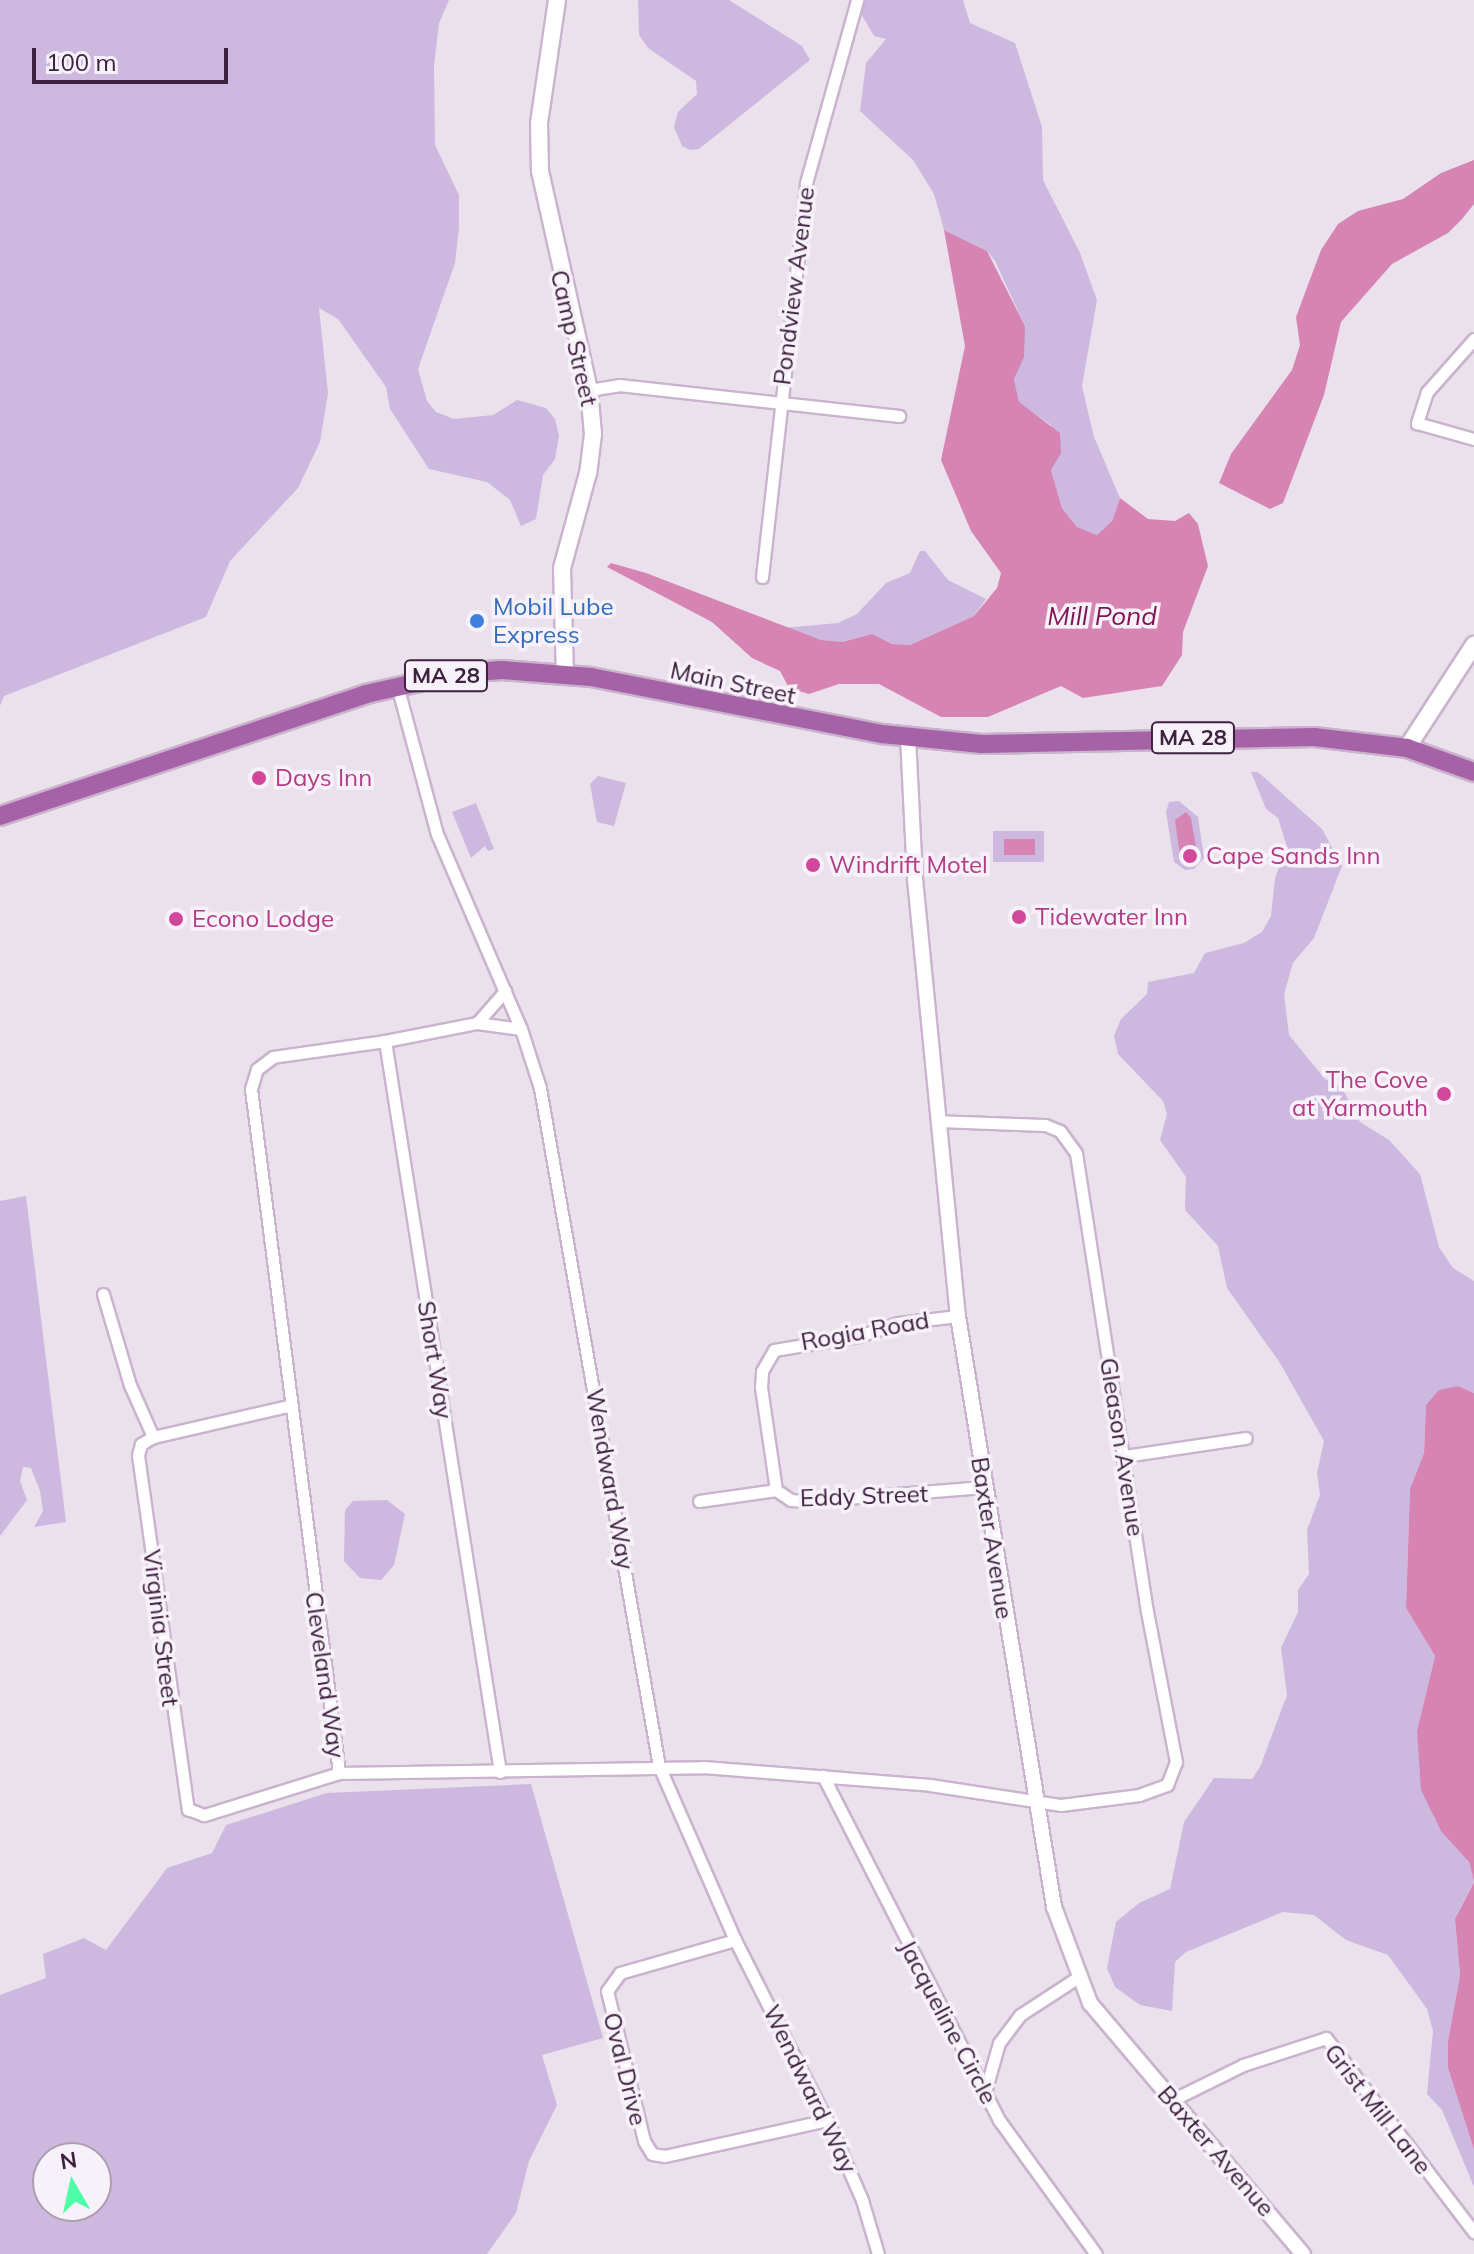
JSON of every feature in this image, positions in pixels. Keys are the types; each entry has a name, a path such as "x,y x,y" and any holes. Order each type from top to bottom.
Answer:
{"main road":[{"name":"Camp Street","path":"557,0 539,124 539,161 589,390 593,434 588,473 560,587 565,674"},
{"path":"1407,748 1425,713 1474,645"},
{"name":"Main Street","path":"0,816 397,685 502,670 565,674 814,724 908,736 1057,744 1314,737 1407,748 1474,772"}],"street":[{"name":"Pondview Avenue","path":"762,577 806,183 857,0"},
{"path":"1474,339 1427,392 1417,423 1474,439"},
{"path":"589,390 619,385 899,416"},
{"name":"Wendward Way","path":"397,685 437,834 521,1029 554,1158 659,1766 735,1940 827,2120 862,2200 876,2254"},
{"name":"Baxter Avenue","path":"908,736 915,879 958,1316 1032,1800 1054,1907 1077,1978 1107,2025 1297,2253"},
{"path":"477,1023 505,991"},
{"path":"385,1041 477,1023 521,1029"},
{"name":"Cleveland Way","path":"385,1041 273,1057 252,1076 252,1112 339,1773 500,1772 659,1766 823,1776 1061,1805 1158,1791 1167,1785 1176,1762"},
{"name":"Short Way","path":"385,1041 500,1772"},
{"name":"Gleason Avenue","path":"938,1121 1024,1122 1063,1134 1076,1153 1176,1762"},
{"path":"103,1294 130,1385 153,1437 292,1405"},
{"name":"Rogia Road","path":"776,1490 761,1387 762,1371 774,1350 859,1336 898,1323 958,1316"},
{"name":"Virginia Street","path":"153,1437 141,1444 138,1455 180,1778 188,1809 204,1815 217,1812 339,1773"},
{"path":"1125,1456 1246,1438"},
{"name":"Eddy Street","path":"699,1501 776,1490 791,1500 807,1501 984,1487"},
{"name":"Jacqueline Circle","path":"823,1776 985,2092 1096,2254"},
{"name":"Oval Drive","path":"735,1940 620,1973 607,1991 644,2141 652,2154 665,2156 827,2120"},
{"path":"985,2092 999,2043 1020,2015 1077,1978"},
{"name":"Grist Mill Lane","path":"1172,2100 1243,2065 1326,2038 1474,2232"}],"shaded area":[{"path":"0,0 449,0 439,23 434,66 435,145 459,195 459,228 455,263 418,369 427,401 436,412 454,419 493,415 517,400 546,408 555,419 559,436 555,459 543,475 536,519 521,526 510,500 487,482 429,469 390,409 386,387 338,319 319,308 328,393 320,442 298,488 230,561 206,617 4,696 0,706"},
{"path":"638,0 729,0 802,46 810,60 699,149 690,150 682,146 674,127 678,112 697,94 696,81 648,48 639,35"},
{"path":"862,0 963,0 970,23 1015,43 1042,127 1043,180 1080,253 1097,300 1082,386 1094,437 1120,498 1112,521 1097,535 1077,527 1062,508 1051,470 1055,458 1051,425 1019,403 1014,379 1025,326 995,261 987,251 944,230 934,194 913,160 860,111 866,63 886,39 874,36 860,12"},
{"path":"920,551 925,551 948,580 986,599 974,616 910,645 892,644 872,634 841,642 821,640 783,628 838,623 857,614 886,583 910,573"},
{"path":"1251,772 1258,772 1322,829 1342,866 1314,938 1293,963 1284,994 1289,1035 1325,1079 1342,1088 1360,1122 1389,1140 1420,1174 1439,1247 1453,1268 1474,1281 1474,1393 1458,1386 1426,1405 1424,1453 1410,1489 1406,1608 1435,1656 1417,1731 1434,1818 1469,1862 1474,1881 1455,1919 1460,1975 1448,2041 1448,2068 1474,2150 1474,2187 1442,2110 1427,2094 1433,2031 1427,2009 1388,1955 1346,1940 1314,1915 1283,1912 1186,1952 1175,1962 1172,2011 1140,2005 1115,1987 1107,1968 1116,1922 1139,1903 1170,1889 1184,1822 1214,1778 1252,1779 1260,1767 1287,1695 1281,1648 1298,1612 1298,1590 1309,1574 1307,1530 1320,1495 1317,1473 1324,1441 1280,1363 1227,1288 1218,1246 1185,1210 1186,1177 1160,1140 1167,1114 1163,1101 1118,1054 1114,1036 1121,1019 1147,994 1148,982 1194,973 1205,953 1244,943 1262,932 1271,916 1275,878 1287,847 1278,818 1266,809"},
{"path":"598,776 626,783 614,826 597,822 590,784"},
{"path":"1179,801 1198,817 1204,858 1194,869 1185,870 1174,862 1166,812 1169,802"},
{"path":"476,803 494,849 488,851 485,846 471,858 452,812"},
{"path":"993,831 1044,831 1044,862 993,862"},
{"path":"26,1196 66,1522 34,1527 43,1511 40,1491 31,1468 23,1467 20,1481 27,1500 0,1536 0,1201"},
{"path":"387,1500 405,1514 394,1565 381,1580 360,1578 344,1561 345,1510 353,1501"},
{"path":"531,1784 603,2038 542,2055 557,2105 529,2161 516,2213 487,2254 0,2254 0,1995 46,1978 43,1954 84,1938 106,1950 167,1868 212,1853 226,1825 327,1793"}],"water":[{"path":"1474,160 1474,204 1462,219 1448,233 1392,264 1341,322 1324,395 1283,503 1270,509 1219,483 1231,454 1292,370 1300,345 1296,317 1321,250 1338,224 1358,211 1403,199 1441,173"},
{"name":"Mill Pond","path":"944,230 987,251 1025,326 1024,357 1014,379 1019,402 1060,433 1061,453 1051,470 1062,508 1077,527 1097,535 1112,521 1120,498 1148,519 1175,521 1189,513 1198,524 1208,566 1183,632 1182,655 1162,686 1083,698 1061,686 988,717 941,717 879,684 839,684 809,694 789,688 780,671 752,658 712,622 607,567 611,563 646,573 821,640 842,642 872,634 892,644 910,645 974,616 997,588 1001,573 971,531 941,460 965,346"},
{"path":"1186,812 1191,818 1197,853 1180,856 1175,820"},
{"path":"1004,839 1035,839 1035,855 1004,855"},
{"path":"1458,1386 1474,1393 1474,1881 1469,1862 1441,1831 1421,1790 1417,1731 1435,1656 1406,1608 1410,1489 1424,1453 1426,1405 1439,1390"},
{"path":"1474,1882 1474,2150 1448,2068 1448,2041 1460,1975 1455,1919"}],"place":[{"name":"Mobil Lube Express","path":"477,621"},
{"name":"Days Inn","path":"259,778"},
{"name":"Cape Sands Inn","path":"1190,856"},
{"name":"Windrift Motel","path":"813,865"},
{"name":"Tidewater Inn","path":"1019,917"},
{"name":"Econo Lodge","path":"176,919"},
{"name":"The Cove at Yarmouth","path":"1444,1094"}]}
